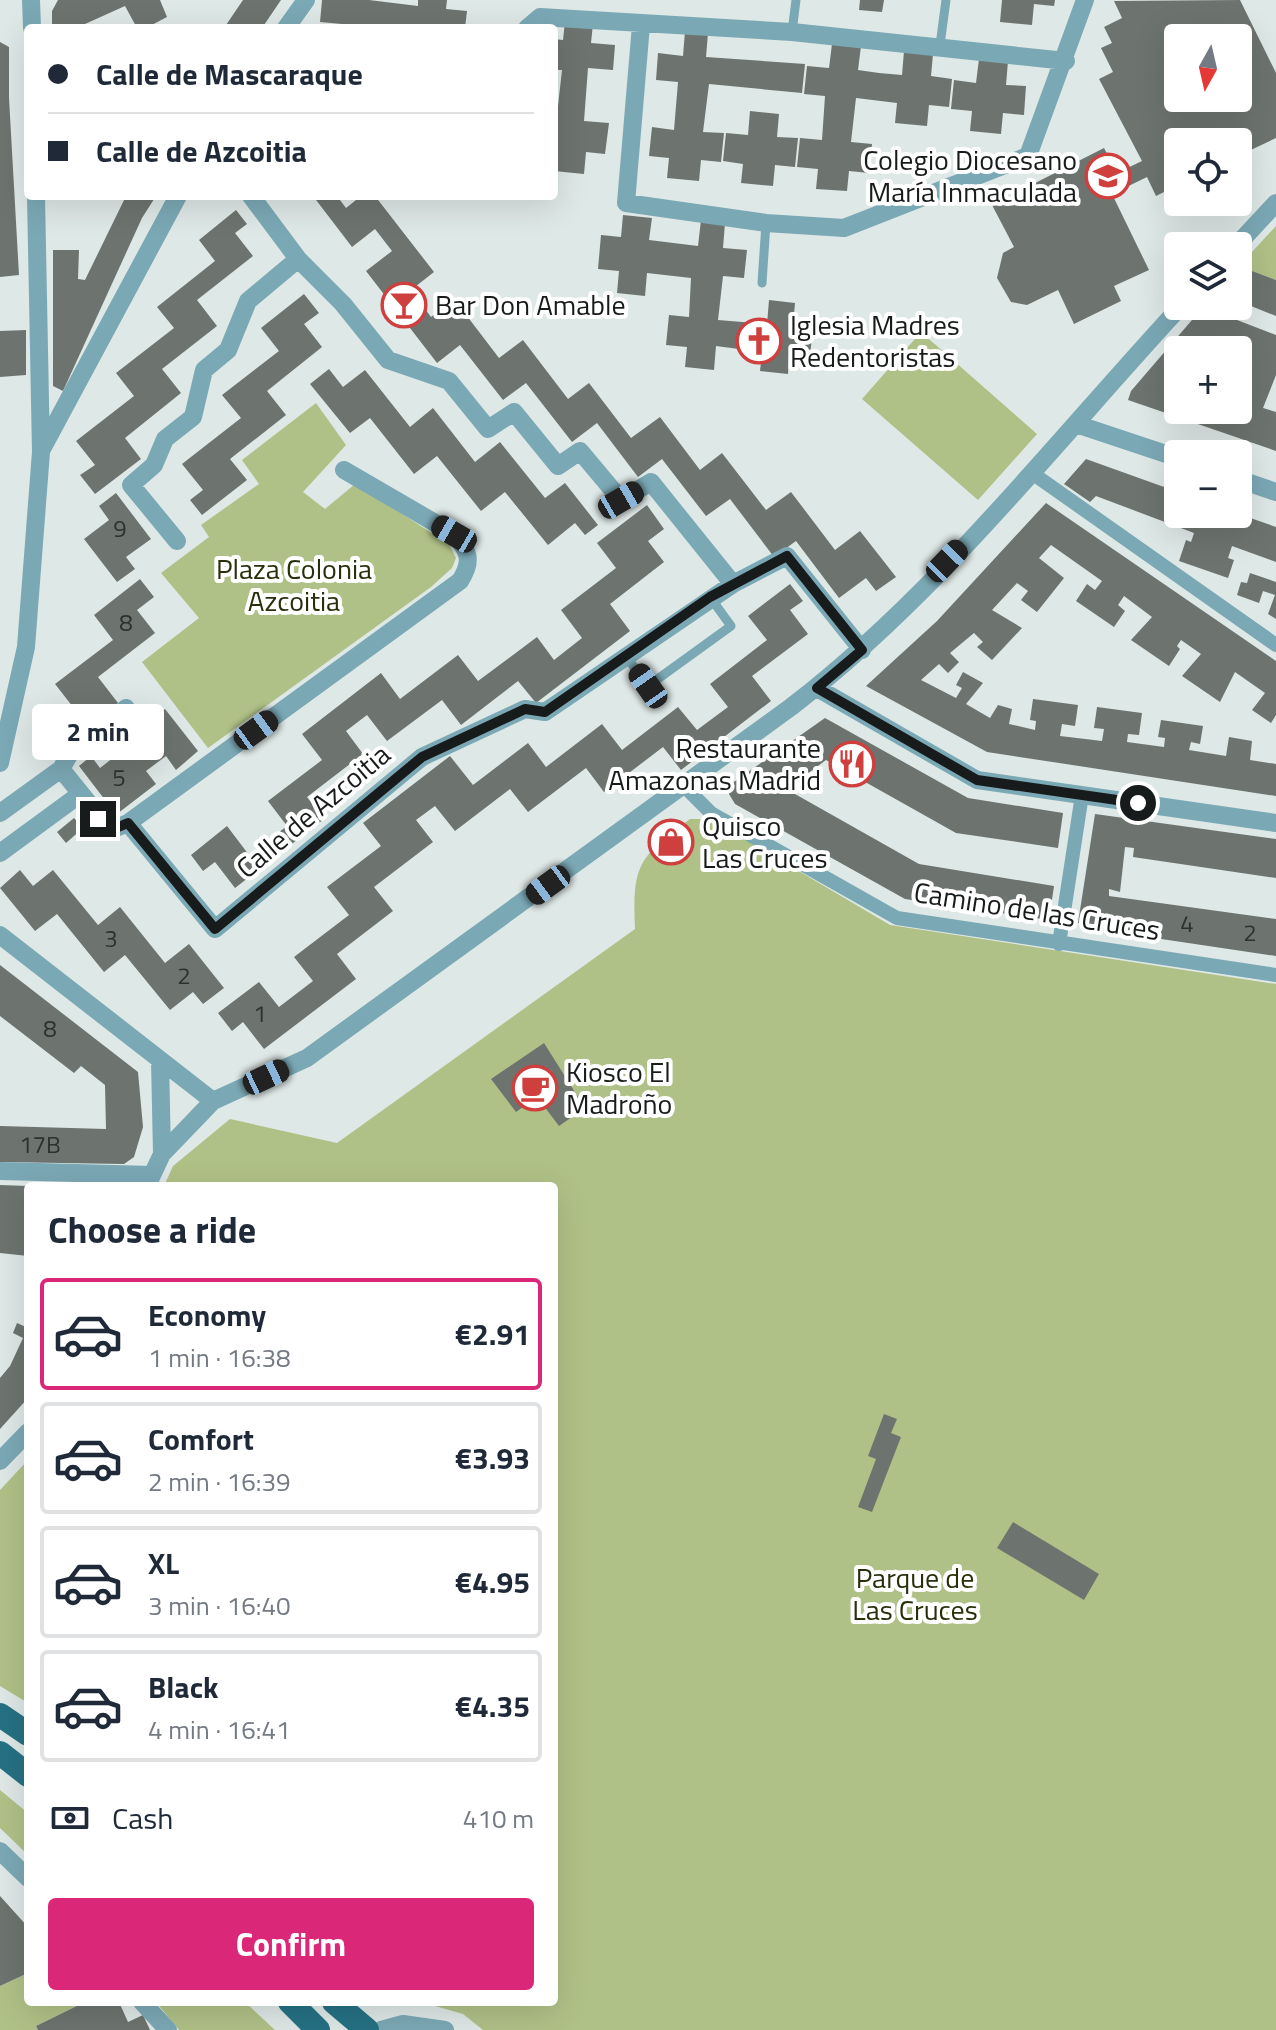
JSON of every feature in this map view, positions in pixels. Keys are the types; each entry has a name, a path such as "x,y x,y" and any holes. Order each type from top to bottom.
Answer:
{"main road":[{"path":"0,1715 24,1731"},
{"path":"0,1753 24,1772"},
{"path":"294,2006 318,2030"},
{"path":"339,2006 367,2030"}],"street":[{"path":"31,0 32,24"},
{"path":"289,24 306,0"},
{"path":"641,25 626,203 766,223 844,228 1028,156 1066,61 1085,0"},
{"path":"532,24 540,17 792,32 940,45 1066,61"},
{"path":"0,763 26,647 41,452 36,200"},
{"path":"41,452 176,200"},
{"path":"254,200 298,259 343,304 388,360 449,381 488,429 514,412 558,466 580,451 621,500 651,482 733,584"},
{"path":"1249,232 1276,203"},
{"path":"177,541 131,485 154,465 165,439 193,417 204,370 228,350 248,301 298,259"},
{"path":"0,1171 149,1180 162,1154 213,1101 307,1058 817,688 862,650 1032,473 1169,320"},
{"path":"1076,424 1164,453"},
{"path":"61,769 107,826 116,828 128,823 460,581 469,567 468,550 454,534 344,470"},
{"path":"1032,473 1276,645"},
{"path":"1252,484 1276,492"},
{"name":"Calle de Azcoitia","path":"128,823 215,929 422,757 525,709 545,712 710,597 787,556 862,650"},
{"path":"817,688 977,780 1276,823"},
{"path":"0,813 61,769 72,750 126,708"},
{"name":"Camino de las Cruces","path":"684,786 711,813 897,918 1276,975"},
{"path":"0,853 79,795"},
{"path":"1059,944 1082,795"},
{"path":"0,935 213,1101"},
{"path":"160,1060 162,1154"},
{"path":"0,1461 24,1436"},
{"path":"0,1851 24,1874"},
{"path":"146,2006 168,2030"},
{"path":"381,2030 403,2024 445,2030"}],"lane":[{"path":"792,32 796,0"},
{"path":"940,45 946,0"},
{"path":"762,283 766,223"},
{"path":"626,656 648,686 731,626 710,597"}],"green space":[{"path":"1276,226 1276,280 1252,271 1252,252"},
{"path":"921,332 1037,434 978,500 862,399"},
{"name":"Plaza Colonia Azcoitia","path":"316,403 346,445 303,492 325,509 355,484 449,544 456,558 452,568 431,587 208,748 142,662 199,618 161,573 209,537 201,525 259,484 242,460"},
{"name":"Parque de Las Cruces","path":"690,819 711,819 890,925 1276,984 1276,2030 483,2030 463,2014 435,2006 558,2006 558,1182 166,1182 173,1166 230,1119 337,1143 635,929 638,876 649,853"},
{"path":"24,1464 24,1701 0,1686 0,1490"},
{"path":"0,1790 24,1810 24,1851 0,1828"},
{"path":"24,1975 24,2006 77,2006 36,2026 38,2030 0,2030 0,1986"},
{"path":"159,2006 249,2006 275,2030 179,2030"}],"building":[{"path":"58,0 160,0 167,17 154,24 135,24 125,6 85,24 52,24 52,11"},
{"path":"243,0 281,0 265,24 227,24"},
{"path":"322,0 369,0 418,6 418,0 447,0 446,9 467,11 465,24 320,22"},
{"path":"860,0 884,0 882,12 859,10"},
{"path":"1002,0 1055,0 1054,6 1034,4 1032,25 1000,22"},
{"path":"1240,0 1252,24 1164,24 1164,112 1252,112 1252,24 1276,73 1276,138 1252,149 1252,128 1164,128 1164,192 1156,196 1147,177 1112,194 1149,270 1114,286 1121,301 1074,324 1058,290 1027,305 1011,302 997,278 1003,253 1014,247 992,205 1104,148 1117,173 1142,161 1099,79 1113,72 1101,48 1112,43 1104,27 1122,18 1114,1"},
{"path":"565,21 593,24 591,43 615,45 613,70 588,68 584,121 609,123 605,154 586,152 584,174 558,171 558,106 562,70 558,70 558,39 563,40"},
{"path":"685,31 708,33 706,57 805,64 802,93 709,84 703,132 724,133 721,162 701,160 699,181 667,178 669,158 649,156 652,127 674,130 678,82 656,80 658,53 683,56"},
{"path":"0,42 9,47 19,275 0,277"},
{"path":"832,44 861,46 858,70 879,73 902,75 904,51 933,54 931,76 952,79 949,107 929,105 927,126 895,123 897,103 856,98 851,142 872,144 869,173 849,171 847,191 816,189 818,169 797,167 800,138 822,140 825,96 804,94 807,66 829,68"},
{"path":"979,59 1008,61 1006,85 1026,86 1024,115 1003,113 1001,134 970,131 972,111 951,109 954,80 976,83"},
{"path":"750,111 779,114 777,137 798,138 795,167 775,165 773,186 741,183 743,164 723,161 726,133 748,135"},
{"path":"124,200 153,200 142,218 63,391 53,386 53,250 79,250 78,279 85,280"},
{"path":"316,200 340,200 346,208 356,200 378,200 434,272 411,290 431,317 454,299 499,358 523,340 568,399 589,383 631,438 660,417 700,470 722,453 766,510 791,492 835,550 860,531 896,577 876,591 866,578 839,598 796,541 774,557 730,499 706,516 662,459 638,477 597,423 572,442 526,383 503,400 460,345 437,363 366,271 392,251 375,229 352,247"},
{"path":"236,210 247,224 235,233 253,256 197,300 217,326 162,369 181,393 125,438 141,459 95,494 80,475 95,465 76,441 134,396 116,373 174,328 157,307 215,261 199,240"},
{"path":"623,215 652,218 649,240 698,246 701,220 725,223 723,248 747,250 744,278 723,276 718,320 767,324 769,300 795,303 793,326 813,328 810,356 789,354 788,374 760,371 762,352 716,346 714,370 685,367 687,347 666,345 669,315 689,317 691,278 647,273 645,296 617,293 619,271 598,269 601,235 621,237"},
{"path":"1252,271 1276,280 1276,316 1252,306"},
{"path":"304,294 319,313 304,324 322,347 267,391 286,415 230,459 247,480 202,515 190,500 203,490 182,464 241,418 222,395 279,351 261,328"},
{"path":"1192,320 1237,320 1276,335 1276,375 1263,408 1276,412 1276,451 1252,443 1252,440 1198,424 1252,424 1252,336 1178,336"},
{"path":"26,330 26,375 0,377 0,331"},
{"path":"1164,353 1164,412 1128,400 1131,391"},
{"path":"329,369 343,387 365,370 410,427 433,408 475,462 500,442 545,498 565,483 598,525 585,535 575,523 548,545 505,492 481,511 437,456 414,474 370,418 350,433 310,384"},
{"path":"1086,459 1164,487 1164,522 1096,496 1090,502 1064,484"},
{"path":"116,493 151,539 126,557 135,569 117,582 84,539 109,520 99,506"},
{"path":"1046,503 1276,661 1276,715 1271,723 1252,710 1265,693 1235,672 1220,702 1182,676 1201,654 1181,640 1177,646 1180,649 1169,666 1131,640 1152,617 1124,596 1118,605 1125,611 1114,627 1076,601 1087,584 1095,590 1102,581 1051,545 1039,558 1064,578 1037,612 1021,600 1028,591 1017,583 992,610 1022,628 992,660 977,647 983,642 974,633 950,653 959,662 948,673 939,664 921,680 956,698 962,688 956,685 963,672 983,683 966,704 990,718 998,705 1012,709 1009,724 1035,730 1036,721 1030,720 1033,699 1078,705 1075,726 1062,724 1060,736 1102,741 1104,729 1094,728 1097,707 1142,713 1139,735 1128,734 1127,742 1164,747 1165,738 1158,737 1161,720 1203,726 1200,744 1191,742 1189,750 1226,756 1229,737 1252,741 1250,760 1276,764 1276,796 987,752 866,686 937,621"},
{"path":"647,505 664,529 648,541 664,562 610,604 630,631 536,703 518,681 461,725 442,700 387,741 367,715 346,731 363,754 307,797 324,819 235,888 215,862 203,871 191,855 227,826 249,855 287,826 268,801 322,760 302,734 381,673 400,699 458,655 478,681 537,637 554,660 582,638 561,610 616,568 597,543"},
{"path":"1252,519 1276,527 1276,562 1232,546 1228,558 1234,560 1228,578 1179,561 1186,540 1191,542 1194,533 1181,528 1252,528"},
{"path":"1250,573 1276,582 1276,619 1268,614 1275,595 1263,591 1259,603 1237,595 1241,582 1247,583"},
{"path":"140,579 154,597 137,610 155,633 98,677 118,703 71,738 57,720 73,707 55,684 113,640 94,615"},
{"path":"790,584 803,601 790,610 808,634 752,676 771,701 681,770 663,747 604,792 586,768 528,812 510,789 455,831 435,806 416,820 433,842 374,887 393,911 337,954 356,979 264,1049 243,1022 232,1031 218,1013 259,982 279,1007 313,981 294,957 349,915 327,887 381,846 363,823 450,756 473,785 528,743 546,767 602,724 622,750 678,707 697,730 728,707 710,684 767,640 748,616"},
{"path":"165,709 198,751 176,770 166,756 146,771 156,784 113,817 102,803 105,800 79,766 91,756 100,768 127,747 110,728 131,712 141,726"},
{"path":"825,718 968,798 1063,813 1058,848 956,833 826,760 795,783 777,786 779,793 795,794 919,864 1054,886 1049,920 905,899 735,804 729,794 731,784"},
{"path":"1095,814 1276,839 1276,878 1133,857 1134,848 1125,847 1120,892 1109,889 1109,896 1276,919 1276,956 1101,930 1102,926 1078,923"},
{"path":"74,818 83,828 66,843 57,832"},
{"name":"Quisco Las Cruces","path":"676,830 685,841 666,855 658,843"},
{"path":"20,870 33,886 53,870 98,925 120,907 165,963 189,944 224,988 203,1004 193,992 170,1010 125,955 104,972 57,914 35,931 0,888"},
{"path":"0,965 138,1072 143,1127 134,1157 124,1164 0,1162 0,1126 106,1129 105,1085 81,1066 74,1073 0,1016"},
{"name":"Kiosco El Madroño","path":"544,1043 585,1108 559,1126 537,1097 516,1112 491,1079"},
{"path":"0,1185 24,1186 24,1256 0,1253"},
{"path":"17,1323 24,1326 24,1402 0,1429 0,1378 10,1366 23,1338 13,1333"},
{"path":"884,1414 897,1419 891,1433 901,1437 872,1512 858,1507 876,1459 868,1456"},
{"path":"1013,1522 1099,1574 1084,1600 997,1548"},
{"path":"0,1896 24,1923 24,1975 0,1986"},
{"path":"77,2006 121,2006 128,2022 143,2015 150,2030 38,2030 36,2026"}],"place":[{"name":"Colegio Diocesano María Inmaculada","path":"1108,176"},
{"name":"Bar Don Amable","path":"404,305"},
{"name":"Iglesia Madres Redentoristas","path":"759,341"},
{"name":"Restaurante Amazonas Madrid","path":"852,764"},
{"name":"Quisco Las Cruces","path":"671,842"},
{"name":"Kiosco El Madroño","path":"535,1088"}],"route":[{"path":"98,819 116,828 128,823 215,929 422,757 525,709 545,712 710,597 787,556 862,650 817,688 977,780 1138,803"}]}
